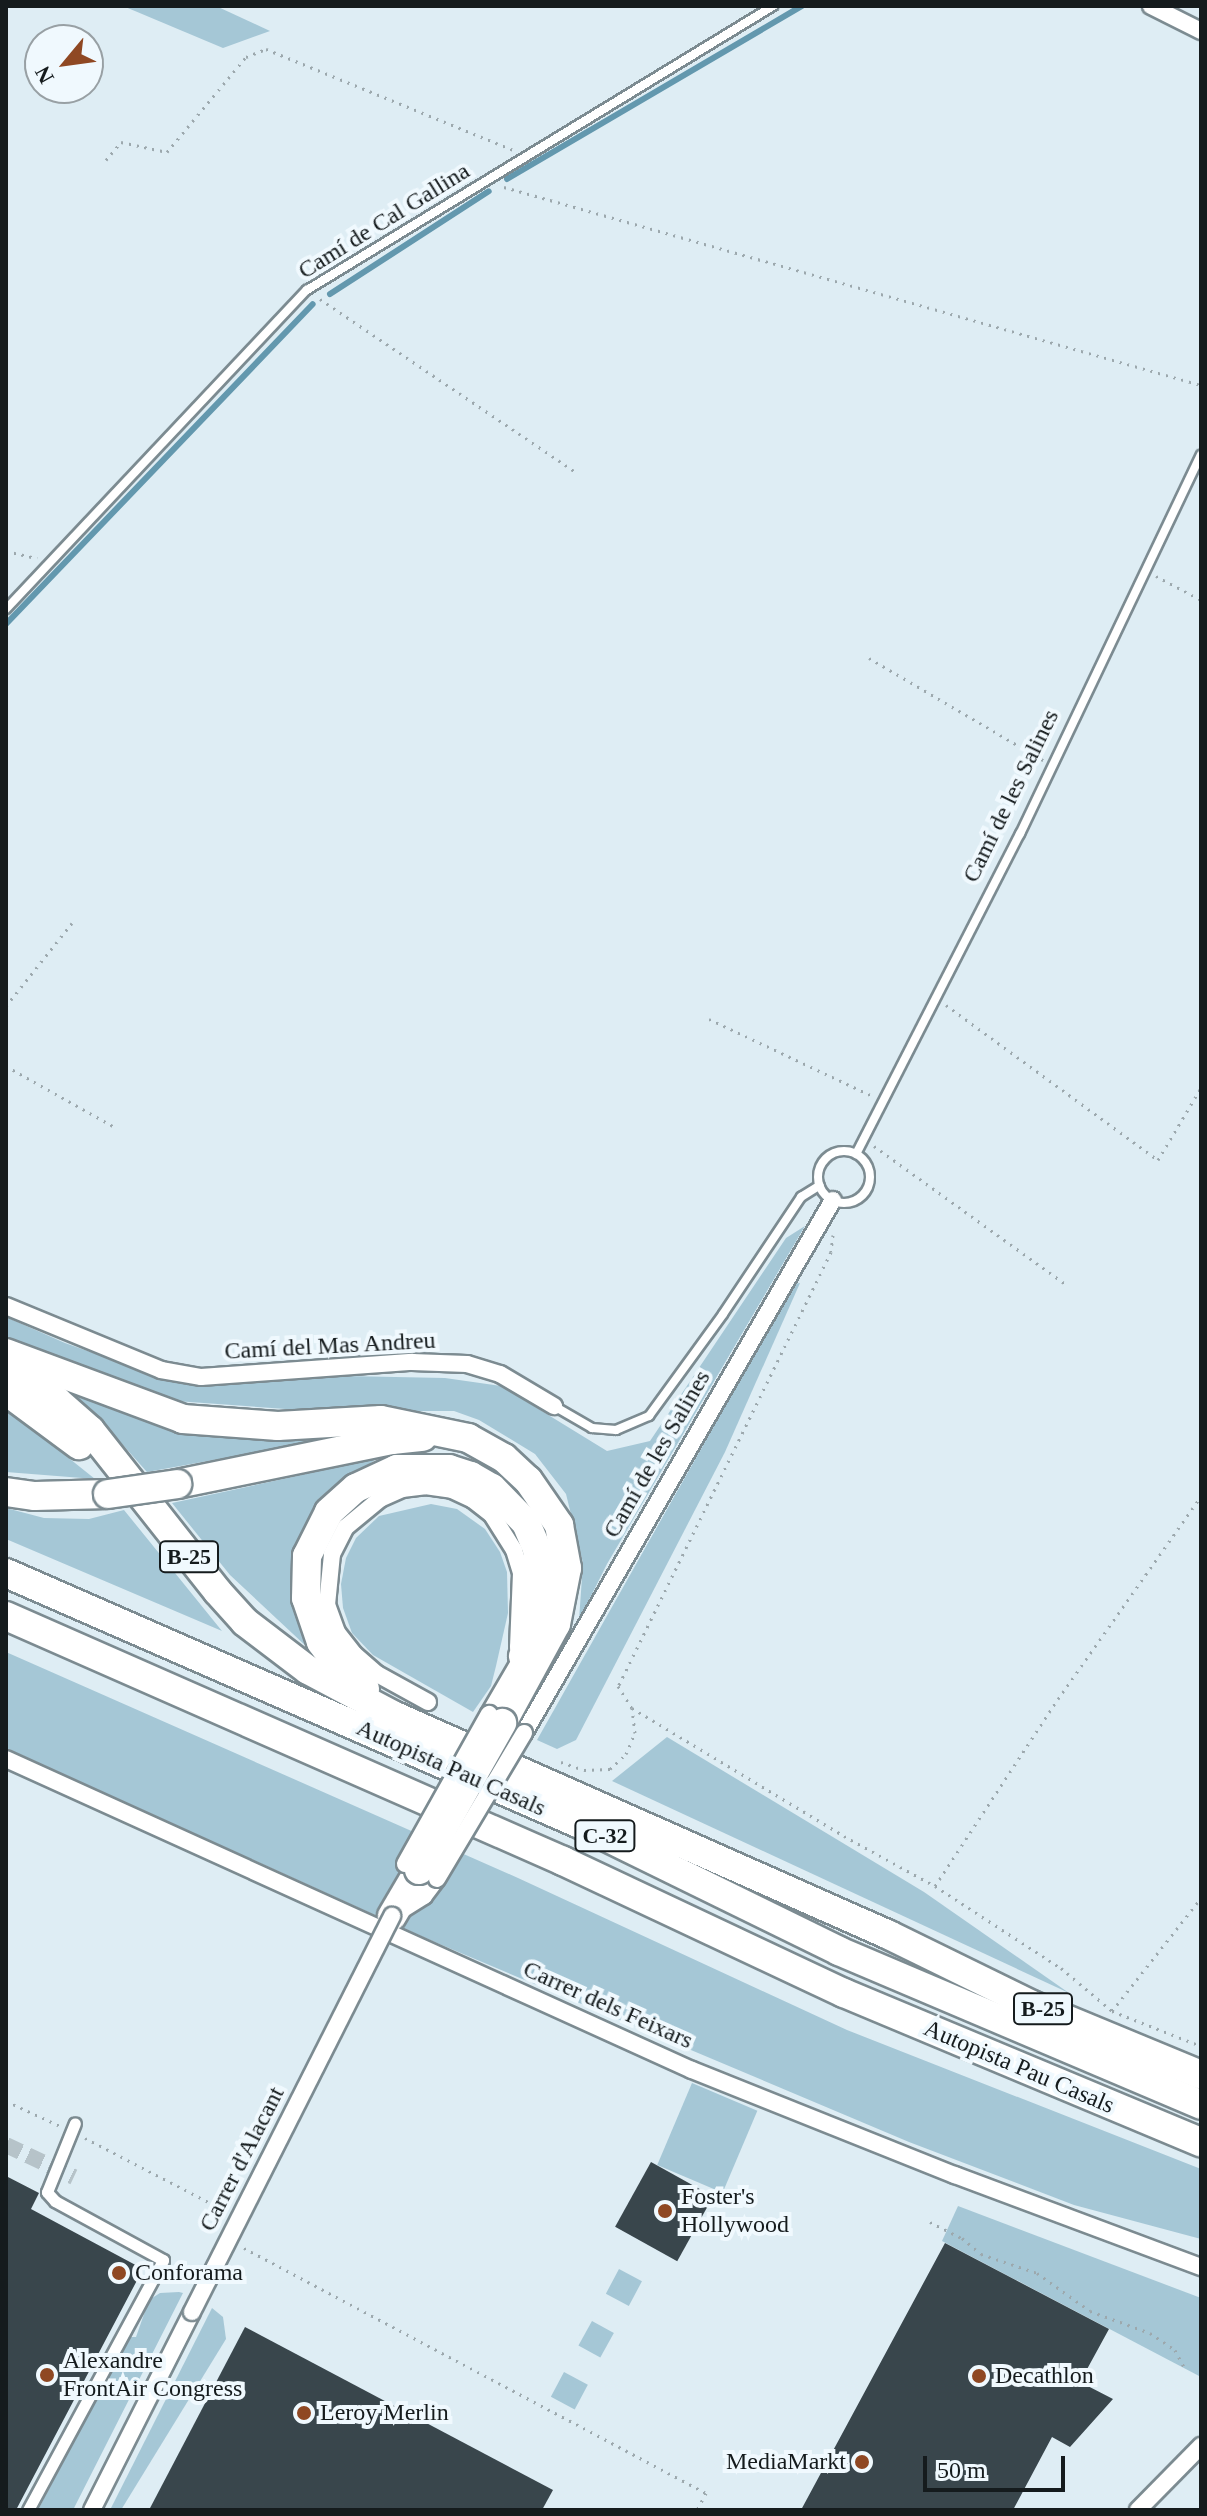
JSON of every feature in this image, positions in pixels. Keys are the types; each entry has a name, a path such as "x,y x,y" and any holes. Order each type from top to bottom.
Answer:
{"highway":[{"path":"6,1353 183,1419 278,1426 381,1420 468,1438 504,1458 544,1499 559,1525 567,1568 556,1624 505,1723 392,1916"},
{"name":"B-25","path":"6,1372 57,1401 90,1430 190,1559 245,1622 308,1670 395,1716 889,1935 1032,2005 1201,2075"},
{"path":"6,1392 74,1440 158,1515"},
{"path":"6,1492 35,1496 108,1494 177,1484 392,1440 468,1438"},
{"path":"395,1716 339,1666 321,1642 306,1598 307,1556 329,1512 356,1488 397,1469 449,1469 492,1488 526,1523 537,1549 541,1581 537,1619 521,1659"},
{"name":"Autopista Pau Casals","path":"6,1573 580,1824 839,1951 1201,2105"},
{"name":"Autopista Pau Casals","path":"6,1616 563,1861 844,1993 1201,2142"}],"street":[{"path":"1151,6 1201,31"},
{"name":"Camí de les Salines","path":"505,1723 833,1200"},
{"name":"Camí del Mas Andreu","path":"6,1306 119,1354 174,1372 201,1377 412,1362 467,1364 500,1374 554,1406"},
{"path":"428,1702 377,1674 354,1654 337,1632 327,1605 332,1554 346,1527 364,1510 402,1489 425,1486 452,1490 473,1500 492,1515 506,1534 521,1573 518,1647 521,1659 505,1723"},
{"name":"Carrer dels Feixars","path":"6,1759 692,2070 941,2169 1201,2267"},
{"name":"Carrer d'Alacant","path":"92,2510 392,1916"},
{"path":"28,2510 163,2260 55,2201 47,2192 73,2127"},
{"path":"1138,2510 1201,2446"}],"lane":[{"name":"Camí de Cal Gallina","path":"6,609 307,290 773,6"},
{"name":"Camí de les Salines","path":"856,1154 1053,766 1201,455"},
{"path":"839,1151 856,1154 868,1166 869,1184 858,1198 850,1202 833,1200 820,1185 818,1176 824,1160 839,1151"},
{"name":"Camí del Mas Andreu","path":"554,1406 592,1428 616,1430 649,1416 731,1303 801,1197 820,1185"}],"path":[{"path":"106,160 121,142 167,152 246,57 266,49 527,156"},
{"path":"486,182 1201,385"},
{"path":"307,290 577,473"},
{"path":"6,551 52,561"},
{"path":"1146,570 1201,600"},
{"path":"869,658 1053,766"},
{"path":"6,1006 72,923"},
{"path":"936,998 1158,1160 1201,1088"},
{"path":"709,1019 884,1101"},
{"path":"6,1066 113,1126"},
{"path":"864,1139 1068,1286"},
{"path":"550,1759 584,1770 610,1769 626,1754 635,1733 632,1708 618,1686 831,1252 835,1241 831,1228 820,1219"},
{"path":"935,1886 1058,1699 1201,1496"},
{"path":"632,1708 844,1836 935,1886 1061,1968 1112,2011 1201,2046"},
{"path":"1112,2011 1201,1898"},
{"path":"6,2101 73,2127 227,2212"},
{"path":"930,2222 962,2238 981,2254 1037,2273 1090,2311 1118,2318 1157,2337 1175,2350 1185,2369"},
{"path":"248,2236 243,2247 706,2493 698,2508"}],"shaded area":[{"path":"123,6 216,6 270,31 223,48"},
{"path":"805,1226 607,1564 579,1620 583,1563 566,1494 535,1454 479,1420 454,1411 314,1411 176,1401 6,1339 6,1317 65,1343 175,1382 212,1385 345,1376 445,1378 501,1386 607,1451 650,1441 786,1238"},
{"path":"800,1283 725,1452 576,1740 557,1749 537,1740 794,1284"},
{"path":"66,1388 155,1425 207,1435 319,1441 147,1472 91,1409"},
{"path":"6,1409 30,1427 95,1479 6,1472"},
{"path":"376,1459 330,1495 306,1525 294,1553 290,1599 308,1648 230,1575 172,1503"},
{"path":"431,1504 457,1509 485,1529 500,1552 507,1572 508,1613 496,1666 491,1686 473,1712 373,1655 352,1633 343,1608 341,1584 346,1558 356,1538 379,1516"},
{"path":"6,1508 44,1518 89,1519 124,1510 222,1631 6,1539"},
{"path":"6,1652 518,1878 847,2030 1201,2169 1201,2239 1074,2205 909,2142 430,1940 6,1748"},
{"path":"667,1737 924,1892 1069,1993 612,1781"},
{"path":"692,2083 757,2111 723,2193 657,2165"},
{"path":"958,2206 1201,2298 1201,2377 942,2241"},
{"path":"619,2269 642,2281 629,2306 606,2294"},
{"path":"160,2293 183,2293 73,2510 38,2510 128,2337 136,2337 149,2300"},
{"path":"212,2308 223,2317 226,2339 121,2510 110,2510"},
{"path":"592,2321 614,2333 600,2358 578,2345"},
{"path":"564,2372 588,2385 575,2409 551,2397"}],"building":[{"name":"Foster's Hollywood","path":"651,2162 713,2196 677,2261 615,2227"},
{"name":"Alexandre FrontAir Congress","path":"6,2176 39,2193 31,2209 143,2269 16,2510 6,2510"},
{"name":"Decathlon","path":"945,2243 1109,2329 1080,2382 1113,2399 1070,2447 1052,2437 1013,2510 801,2510"},
{"name":"Leroy Merlin","path":"245,2327 553,2490 542,2510 149,2510"}],"waterway":[{"path":"507,179 802,6"},
{"path":"330,294 489,191"},
{"path":"6,624 313,304"}],"tunnel":[{"path":"6,2145 74,2177"}],"place":[{"name":"Foster's Hollywood","path":"665,2211"},
{"name":"Conforama","path":"119,2273"},
{"name":"Alexandre FrontAir Congress","path":"47,2375"},
{"name":"Decathlon","path":"979,2376"},
{"name":"Leroy Merlin","path":"304,2413"},
{"name":"MediaMarkt","path":"862,2462"}]}
